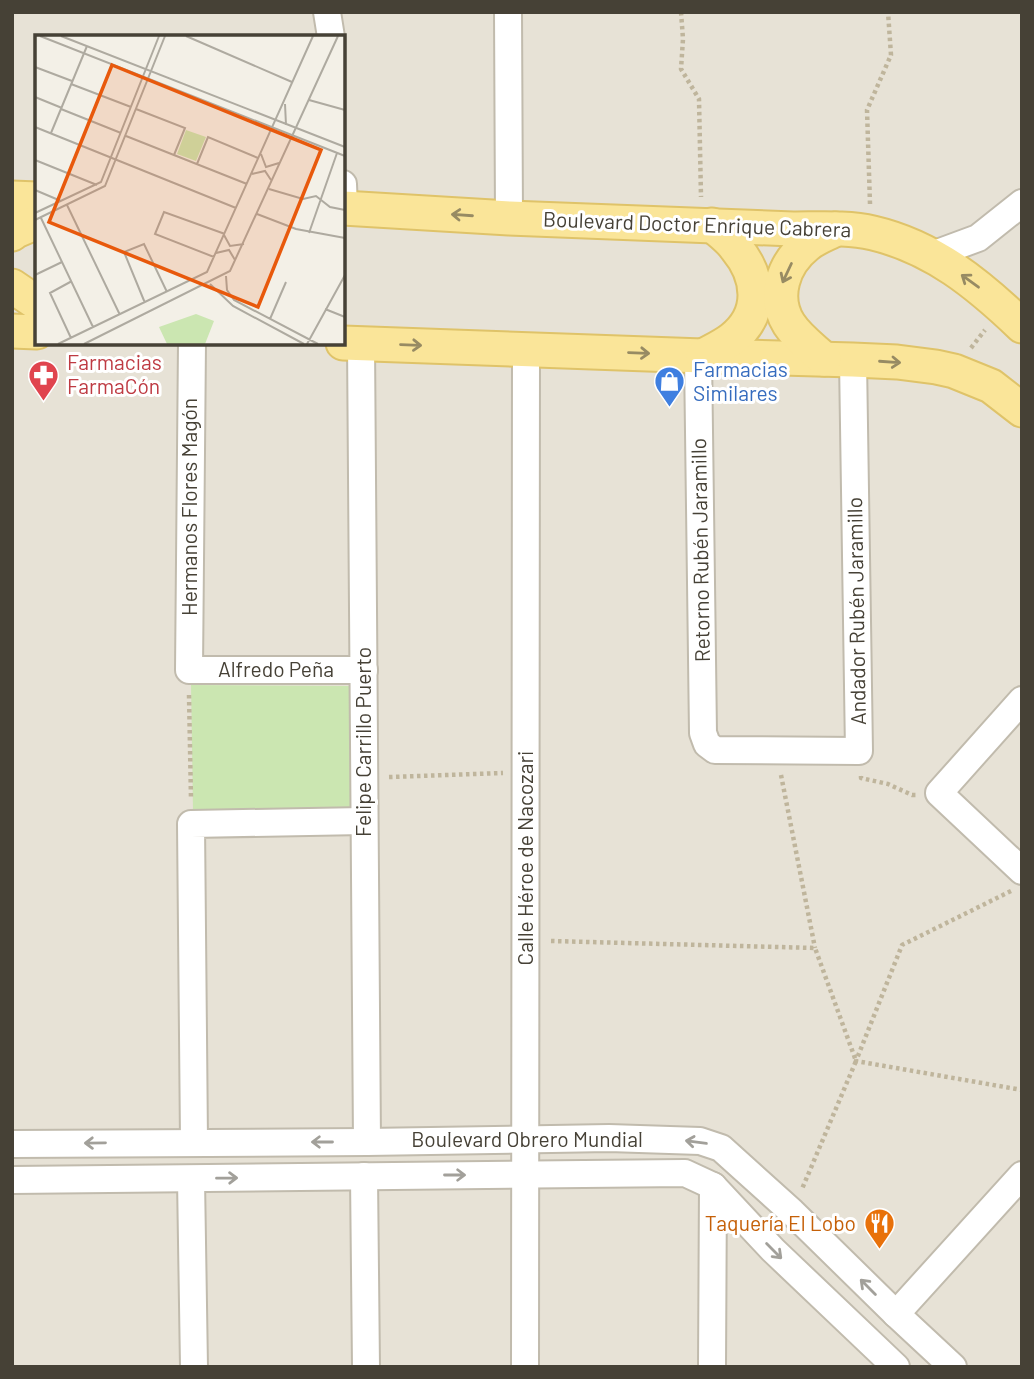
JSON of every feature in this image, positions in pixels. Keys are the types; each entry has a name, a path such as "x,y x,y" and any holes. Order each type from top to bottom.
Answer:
{"main road":[{"path":"12,198 35,199"},
{"name":"Boulevard Doctor Enrique Cabrera","path":"345,200 509,218 836,229 871,233 897,240 932,255 1016,317"},
{"path":"12,234 35,223"},
{"path":"701,356 731,340 740,331 752,313 756,297 755,284 736,247 707,225"},
{"path":"836,229 808,244 794,258 782,283 780,297 789,324 800,338 838,360"},
{"path":"12,286 35,302"},
{"path":"12,331 35,332"},
{"path":"352,343 838,360 936,367 991,386 1022,411"}],"street":[{"path":"327,12 331,35"},
{"path":"508,12 509,218"},
{"path":"932,255 978,238 1022,203"},
{"name":"Felipe Carrillo Puerto","path":"352,343 364,670 367,1142"},
{"name":"Hermanos Flores Magón","path":"189,670 192,345"},
{"name":"Calle Héroe de Nacozari","path":"525,1367 526,349"},
{"name":"Retorno Rubén Jaramillo","path":"701,356 703,733 707,744"},
{"name":"Andador Rubén Jaramillo","path":"707,744 715,750 859,751 838,360"},
{"name":"Alfredo Peña","path":"189,670 364,670"},
{"path":"1022,700 939,793 1022,871"},
{"path":"194,1141 191,824 364,821"},
{"name":"Boulevard Obrero Mundial","path":"12,1144 609,1138 700,1141 720,1148 792,1212 953,1367"},
{"path":"268,1178 269,1142"},
{"name":"Boulevard Obrero Mundial","path":"12,1180 685,1173 713,1186 773,1250 888,1363"},
{"path":"896,1314 1022,1175"},
{"path":"364,1176 366,1367"},
{"path":"191,1179 194,1367"},
{"path":"712,1367 713,1186"}],"path":[{"path":"681,12 681,69 699,99 707,225"},
{"path":"871,233 867,110 891,55 888,12"},
{"path":"954,371 1016,317"},
{"path":"189,670 191,824"},
{"path":"776,751 815,948 856,1061"},
{"path":"859,751 862,778 888,784 912,795 939,793"},
{"path":"364,778 526,772"},
{"path":"792,1212 902,944 1022,886"},
{"path":"526,941 572,940 815,948"},
{"path":"856,1061 1022,1090"}],"shaded area":[{"path":"12,12 1022,12 1022,1367 12,1367"}],"green space":[{"path":"191,685 350,686 352,808 193,811"}],"place":[{"name":"Farmacias FarmaCón","path":"44,402"},
{"name":"Farmacias Similares","path":"670,409"},
{"name":"Taquería El Lobo","path":"879,1251"}]}
